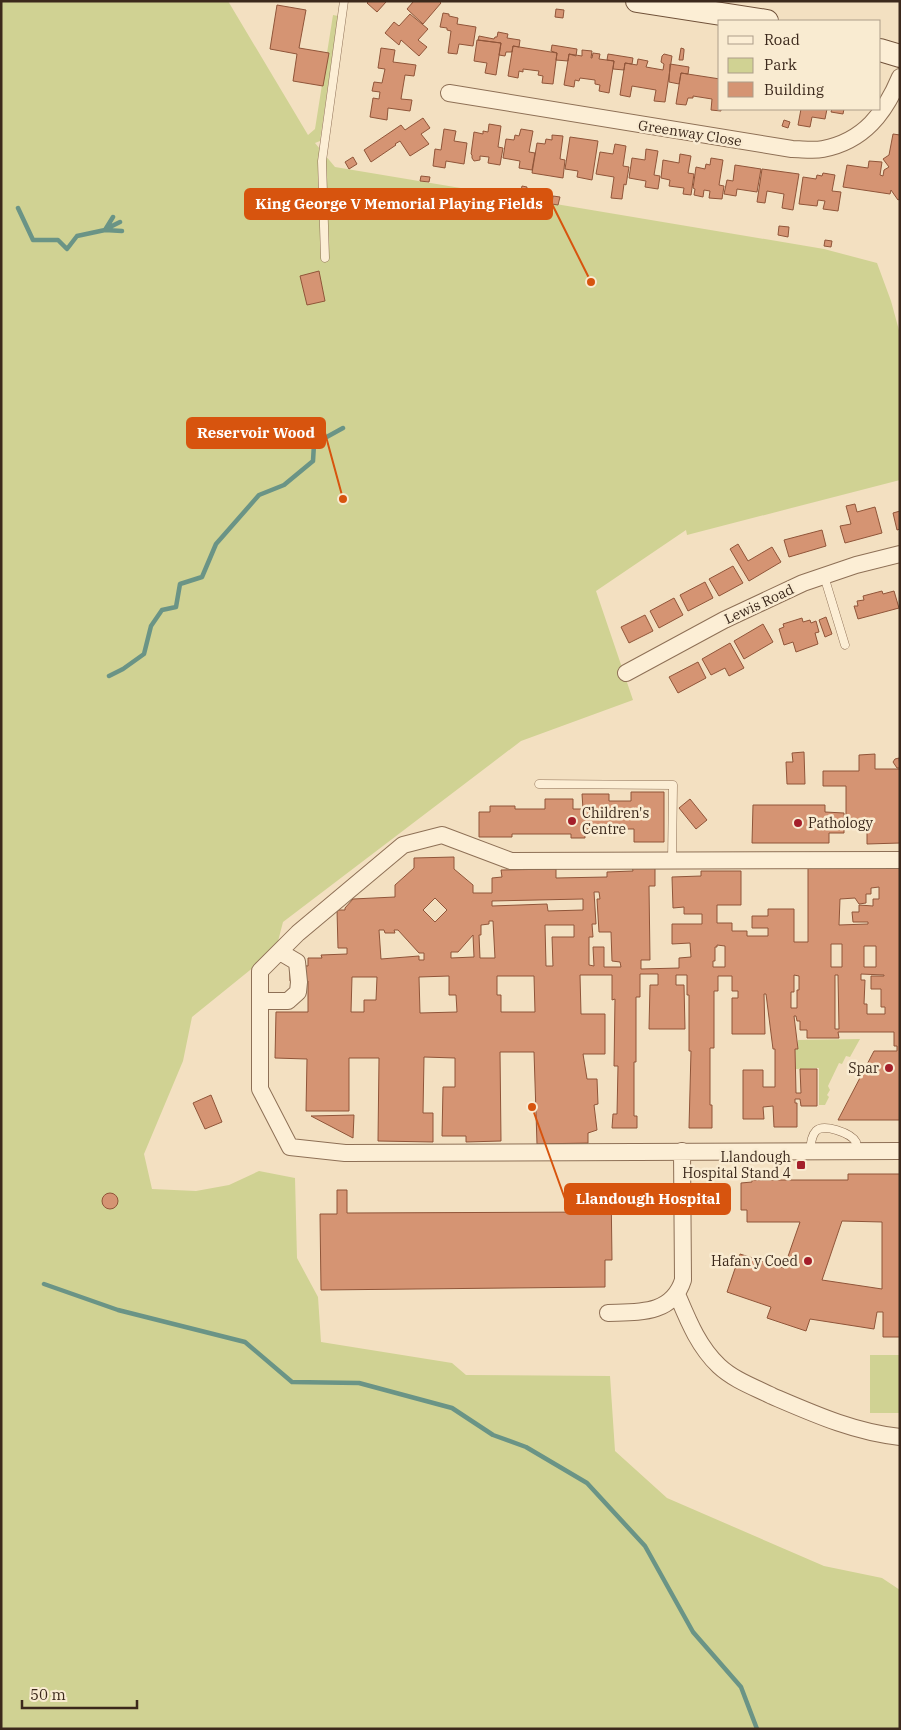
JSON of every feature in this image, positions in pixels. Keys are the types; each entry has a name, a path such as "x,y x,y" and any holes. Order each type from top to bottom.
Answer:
{"main road":[{"path":"637,1 760,20"},
{"path":"881,50 900,56"}],"street":[{"name":"Greenway Close","path":"449,94 792,149 822,149 846,142 865,130 879,116 900,77"},
{"name":"Lewis Road","path":"626,673 724,620 803,583 856,565 900,554"},
{"path":"900,860 511,861 442,835 422,839 403,846 298,933 260,971 260,1089 290,1147 356,1153 900,1151"},
{"path":"260,1001 288,1001 298,992 297,962 280,952"},
{"path":"608,1313 656,1309 665,1305 677,1294 682,1280 682,1151"},
{"path":"677,1294 695,1336 711,1358 728,1374 783,1401 836,1423 871,1433 900,1437"}],"lane":[{"path":"325,258 322,160 344,1"},
{"path":"824,576 845,645"},
{"path":"539,784 673,785 672,861"},
{"path":"810,1151 814,1135 817,1130 824,1127 852,1138 857,1144 857,1150"}],"green space":[{"path":"1,1 228,1 308,135 315,129 333,15 338,16 320,141 315,143 335,167 824,249 877,263 891,301 900,334 900,480 687,535 686,530 596,591 633,700 521,741 283,922 276,949 192,1017 183,1061 144,1154 152,1189 196,1191 229,1185 259,1171 295,1178 297,1258 318,1297 321,1342 452,1363 466,1375 610,1376 615,1451 667,1498 824,1566 882,1578 900,1590 900,1729 1,1729"},
{"path":"860,1039 850,1057 846,1056 842,1064 839,1063 828,1086 830,1090 827,1095 829,1097 825,1105 819,1105 819,1068 796,1069 795,1049 798,1049 798,1040"},
{"path":"870,1355 900,1355 900,1413 870,1413"}],"building":[{"path":"369,1 386,2 377,12 367,3"},
{"path":"412,1 439,1 441,3 423,24 407,9"},
{"path":"277,5 306,10 299,48 329,53 323,86 293,81 297,54 270,49"},
{"path":"556,9 564,10 563,18 555,17"},
{"path":"443,13 458,18 457,24 476,27 473,46 459,44 457,54 448,53 451,31 440,27"},
{"path":"410,14 428,29 418,40 427,47 419,56 401,40 399,45 385,33 394,22 399,26"},
{"path":"498,32 508,34 507,38 520,40 519,47 513,46 512,52 506,52 505,56 499,55 501,43 478,40 479,36 494,39 497,37"},
{"path":"477,40 501,43 496,75 485,73 487,63 474,61"},
{"path":"552,45 577,49 576,56 569,54 568,61 556,60 557,53 551,51"},
{"path":"513,46 557,53 553,84 542,83 543,76 538,75 539,71 523,69 523,72 519,71 518,78 508,76"},
{"path":"381,48 395,50 393,62 416,65 414,76 405,75 401,99 412,100 410,111 388,108 387,120 370,117 373,98 379,99 380,92 372,91 374,82 382,83 385,69 378,68"},
{"path":"681,48 684,49 683,60 679,60"},
{"path":"582,50 592,51 591,58 593,53 600,54 599,59 614,61 609,93 599,91 600,85 595,84 595,80 580,78 579,81 575,80 574,87 564,85 569,54 582,56"},
{"path":"608,54 633,58 632,64 625,63 624,70 613,69 614,61 607,60"},
{"path":"664,54 672,56 665,102 654,101 656,90 632,86 630,97 620,95 625,63 637,65 638,59 648,61 646,67 663,70 664,64 661,62"},
{"path":"670,64 689,67 688,74 681,73 679,84 669,82"},
{"path":"681,73 718,79 718,110 721,111 711,110 712,99 693,96 693,98 688,98 686,105 676,104"},
{"path":"801,110 827,110 825,119 812,117 810,127 798,125"},
{"path":"832,110 844,110 843,114 831,112"},
{"path":"423,118 430,128 421,134 429,144 410,156 400,141 371,162 364,150 401,125 405,130"},
{"path":"784,120 790,122 788,128 782,126"},
{"path":"489,124 501,126 498,147 503,148 500,165 488,163 489,157 480,156 480,160 474,161 472,158 474,132 483,134 483,131 488,132"},
{"path":"444,129 456,131 454,141 467,143 464,164 446,161 445,168 433,166 435,149 441,150"},
{"path":"521,129 533,131 529,152 535,153 532,170 519,168 520,161 503,158 506,139 514,140 515,135 519,136"},
{"path":"893,134 900,135 900,199 898,200 891,190 890,194 843,187 847,165 868,168 869,161 882,162 880,175 883,176 884,170 889,167 883,159 889,155"},
{"path":"552,135 563,136 560,159 565,160 563,178 532,173 537,143 545,144 546,139 552,140"},
{"path":"570,137 598,141 592,180 577,177 578,171 565,169"},
{"path":"615,144 626,146 623,166 629,167 622,199 611,198 614,177 596,174 600,152 613,154"},
{"path":"646,149 658,151 654,175 660,176 658,189 645,187 646,181 629,178 632,158 645,160"},
{"path":"680,154 691,156 688,173 694,174 691,195 683,194 684,188 669,186 670,180 661,178 663,160 679,163"},
{"path":"353,157 357,164 349,169 345,162"},
{"path":"711,158 723,160 719,185 724,186 722,199 709,198 710,191 704,190 703,197 694,195 696,167 705,169 706,164 710,165"},
{"path":"735,165 761,169 757,192 737,189 736,196 724,194 727,180 733,181"},
{"path":"762,169 799,174 793,210 782,208 784,194 767,191 765,203 757,202"},
{"path":"823,173 835,175 832,191 841,192 838,211 823,209 825,201 818,200 817,206 799,204 803,177 816,179 817,175 822,176"},
{"path":"421,176 430,177 429,182 420,181"},
{"path":"522,186 527,187 526,196 520,195"},
{"path":"553,196 560,197 558,205 552,204"},
{"path":"779,226 789,227 788,237 778,235"},
{"path":"825,240 832,241 831,247 824,246"},
{"path":"319,271 325,301 307,305 300,276"},
{"path":"855,504 857,512 875,507 882,533 845,543 840,526 851,524 846,506"},
{"path":"900,511 900,529 897,530 893,513"},
{"path":"822,530 826,546 789,557 784,540"},
{"path":"738,544 748,561 772,547 781,562 749,581 730,549"},
{"path":"733,566 743,583 719,596 709,579"},
{"path":"705,582 713,598 688,611 680,595"},
{"path":"882,591 883,594 894,591 899,608 858,619 854,606 858,606 857,601 864,600 863,596"},
{"path":"674,598 683,615 659,628 650,611"},
{"path":"645,615 653,631 629,643 621,627"},
{"path":"826,617 832,634 825,637 819,620"},
{"path":"802,618 803,622 810,620 811,623 816,621 819,632 815,633 818,644 796,652 793,642 784,645 779,629 784,627 783,624"},
{"path":"763,624 773,642 744,659 734,641"},
{"path":"730,643 744,668 729,676 725,668 711,675 702,659"},
{"path":"698,662 706,678 678,693 669,677"},
{"path":"804,752 805,784 787,784 786,762 793,762 792,753"},
{"path":"875,754 875,769 900,769 900,843 867,844 867,821 846,821 846,786 823,786 823,771 859,771 859,755"},
{"path":"899,758 900,768 897,768 893,762"},
{"name":"Children's Centre","path":"631,792 664,792 664,842 634,842 634,829 585,829 585,838 571,838 571,834 512,834 512,837 479,837 479,812 490,812 490,806 515,806 515,809 545,809 545,799 573,799 573,809 583,809 582,794 609,794 609,801 631,801"},
{"path":"690,799 707,820 696,829 679,808"},
{"name":"Pathology","path":"753,805 825,805 825,812 844,813 844,833 829,833 829,843 752,843"},
{"path":"454,857 454,869 473,885 473,893 492,893 492,878 502,877 501,870 556,869 556,878 607,877 607,872 633,871 632,866 655,866 655,886 649,886 650,960 641,960 641,969 679,968 679,958 691,957 690,943 672,944 672,924 702,924 702,914 684,914 684,907 673,908 672,877 701,876 701,871 741,871 741,905 717,905 717,923 732,923 732,931 747,931 747,936 768,936 768,928 752,928 752,916 768,916 768,909 794,909 794,942 808,942 808,866 900,866 900,1120 838,1120 874,1051 897,1051 897,1046 894,1046 894,1032 838,1032 839,1038 807,1038 807,1030 800,1030 800,1021 797,1021 796,1016 794,1016 798,1049 795,1049 796,1093 801,1093 800,1069 817,1069 817,1106 801,1106 800,1099 795,1099 795,1103 797,1103 797,1127 774,1127 773,1106 763,1107 764,1119 743,1119 743,1070 763,1070 763,1087 775,1087 775,1049 773,1049 766,994 764,994 765,1034 732,1034 732,998 738,998 738,991 732,991 732,976 718,976 718,991 714,991 714,1048 710,1048 712,1128 689,1128 691,1051 689,1051 687,975 676,975 676,985 684,985 685,1029 649,1029 650,985 658,985 658,974 640,974 640,997 636,997 634,1116 637,1116 637,1128 612,1128 613,1114 617,1114 618,1066 614,1066 615,999 612,1000 612,975 580,975 581,1014 605,1014 605,1054 583,1054 587,1079 597,1079 598,1104 594,1105 597,1130 588,1133 588,1143 537,1144 534,1052 500,1052 501,1141 466,1142 466,1136 442,1136 443,1087 455,1087 455,1058 424,1057 423,1113 433,1113 433,1142 378,1141 379,1058 349,1058 349,1111 306,1111 307,1059 275,1058 276,1012 308,1012 308,981 290,981 290,965 308,966 308,958 322,958 321,955 347,954 347,948 338,948 337,910 345,910 353,899 395,897 395,885 414,868 414,858","holes":["879,887 879,899 873,899 873,906 859,905 859,912 852,912 853,922 868,922 868,924 839,925 840,899 855,898 859,904 866,903 866,894 871,894 871,888","594,892 599,892 600,899 597,899 599,932 611,932 612,961 620,962 621,967 604,967 604,947 593,947 594,966 589,965 589,937 593,937 592,924 596,924","435,898 447,910 435,922 423,910","583,899 583,910 548,911 547,904 492,906 492,901","489,921 493,921 495,958 480,958 479,935 481,935 481,925 489,924","545,925 574,925 574,937 552,937 553,966 546,966","379,930 384,930 385,933 395,933 394,930 398,930 419,953 424,953 424,960 419,960 419,956 381,959","473,935 474,957 451,958 451,952 458,952","831,944 842,944 842,967 831,967","717,945 725,946 725,967 713,967 713,961 715,961 715,947","864,946 876,946 876,967 864,967","861,974 884,975 871,976 871,989 881,989 881,1007 885,1007 885,1014 867,1014 867,1004 864,1004 865,980 861,980","794,975 799,976 799,990 797,990 797,1008 791,1008 791,992 794,992","835,975 838,975 839,1029 835,1029","449,976 449,995 456,995 457,1012 420,1013 419,977","497,976 534,976 535,1012 501,1012 501,995 497,995","352,977 377,977 376,1000 364,1000 364,1012 351,1012"]},
{"path":"211,1095 222,1122 205,1129 193,1103"},
{"path":"354,1115 353,1138 311,1116"},
{"name":"Hafan y Coed","path":"848,1174 900,1174 900,1337 883,1337 883,1312 877,1312 874,1329 810,1319 806,1331 767,1318 771,1307 727,1292 740,1254 784,1268 800,1222 747,1222 747,1210 741,1210 741,1183 752,1182 752,1180 848,1180","holes":["842,1221 882,1222 882,1289 822,1280"]},
{"path":"611,1187 612,1260 605,1260 605,1287 321,1290 320,1214 337,1214 337,1190 347,1190 347,1213 606,1212 605,1188"},
{"path":"110,1193 116,1195 118,1201 116,1207 110,1209 104,1207 102,1201 104,1195"}],"waterway":[{"path":"18,208 33,240 58,240 67,249 77,236 105,230 113,217"},
{"path":"106,229 120,222"},
{"path":"105,230 122,231"},
{"path":"109,676 123,669 144,654 151,626 162,610 176,607 180,584 202,577 216,544 259,495 284,485 313,461 314,444 343,428"},
{"path":"44,1284 118,1310 245,1342 292,1382 359,1383 452,1408 493,1435 526,1447 587,1483 645,1546 693,1632 741,1687 757,1729"}],"place":[{"name":"King George V Memorial Playing Fields","path":"591,282"},
{"name":"Reservoir Wood","path":"343,499"},
{"name":"Children's Centre","path":"572,821"},
{"name":"Pathology","path":"798,823"},
{"name":"Spar","path":"889,1068"},
{"name":"Llandough Hospital","path":"532,1107"},
{"name":"Llandough Hospital Stand 4","path":"801,1165"},
{"name":"Hafan y Coed","path":"808,1261"}]}
